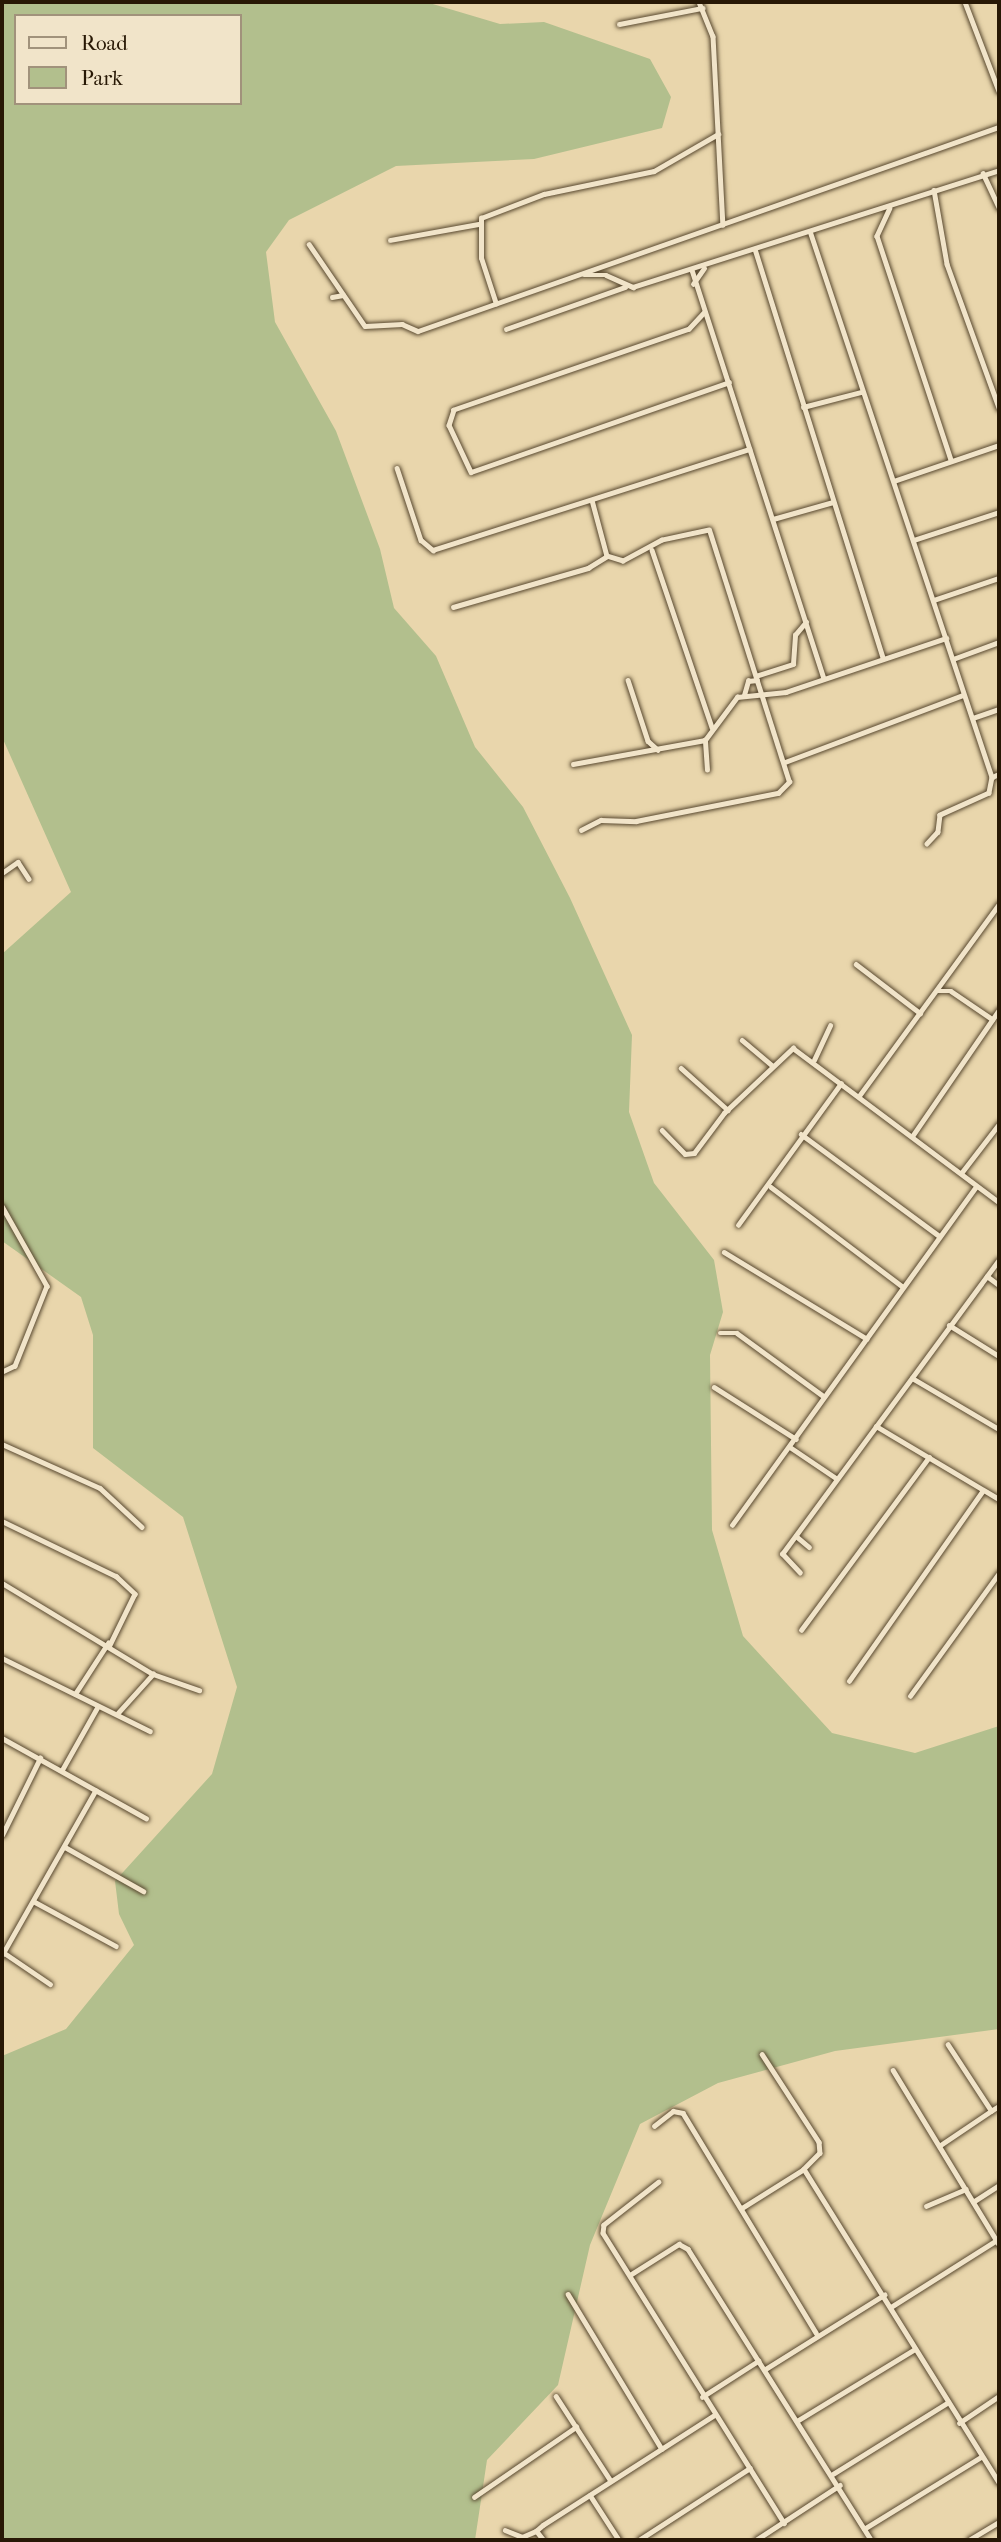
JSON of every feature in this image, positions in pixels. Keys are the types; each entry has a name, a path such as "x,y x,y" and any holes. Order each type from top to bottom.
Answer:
{"street":[{"path":"699,2 713,36 723,226"},
{"path":"965,2 999,91"},
{"path":"619,24 702,8"},
{"path":"309,244 359,321 378,329 402,324 423,330 596,272 999,127"},
{"path":"496,304 485,279 479,224 484,216 544,194 654,171 718,134"},
{"path":"506,329 625,286 704,267 934,189 999,170"},
{"path":"988,180 990,171"},
{"path":"983,173 999,207"},
{"path":"930,198 934,189"},
{"path":"925,192 930,198 999,408"},
{"path":"891,205 877,236 951,460"},
{"path":"390,240 479,224"},
{"path":"810,231 992,777 989,793 940,815 938,832 927,844"},
{"path":"755,250 883,657"},
{"path":"693,285 704,267"},
{"path":"692,270 693,285 729,382 824,678"},
{"path":"596,272 625,286"},
{"path":"332,297 344,295"},
{"path":"705,312 698,325 454,410 448,420 465,471 723,388 729,382"},
{"path":"698,325 712,333"},
{"path":"723,388 731,391"},
{"path":"803,407 862,392"},
{"path":"894,481 999,445"},
{"path":"397,468 430,550 749,449"},
{"path":"581,830 601,820 636,821 784,792 789,782 764,692 757,678 709,530 662,540 652,550 619,562 607,556 592,500"},
{"path":"773,519 833,502"},
{"path":"914,540 999,512"},
{"path":"652,550 713,720 705,740 707,770"},
{"path":"453,607 588,568 607,556"},
{"path":"934,600 999,579"},
{"path":"744,695 748,681 793,664 795,635 807,622"},
{"path":"713,720 744,695 786,692 883,657 946,638"},
{"path":"953,659 999,642"},
{"path":"628,680 648,741 658,751"},
{"path":"785,762 963,695"},
{"path":"973,718 999,709"},
{"path":"573,764 658,751 705,740"},
{"path":"992,777 999,774"},
{"path":"2,873 18,862 29,879"},
{"path":"859,1096 999,904"},
{"path":"856,964 920,1013"},
{"path":"946,979 951,991"},
{"path":"937,990 951,991 992,1019"},
{"path":"913,1136 999,1010"},
{"path":"814,1060 830,1026"},
{"path":"742,1040 772,1065"},
{"path":"662,1130 691,1154 727,1110 790,1048 814,1060 841,1083 962,1171 976,1187 999,1202"},
{"path":"681,1068 727,1110"},
{"path":"738,1225 771,1187 801,1134 841,1083"},
{"path":"962,1171 999,1124"},
{"path":"801,1134 938,1236"},
{"path":"771,1187 902,1286"},
{"path":"732,1525 796,1439 822,1395 867,1339 902,1286 976,1187"},
{"path":"2,1206 47,1286 15,1366 2,1372"},
{"path":"724,1252 867,1339"},
{"path":"800,1573 781,1558 836,1478 999,1259"},
{"path":"987,1276 999,1285"},
{"path":"949,1325 999,1356"},
{"path":"720,1333 731,1331 758,1346 822,1395"},
{"path":"912,1378 999,1429"},
{"path":"714,1387 796,1439"},
{"path":"876,1426 982,1492 999,1499"},
{"path":"2,1444 100,1488 142,1527"},
{"path":"790,1447 836,1478"},
{"path":"801,1630 929,1457"},
{"path":"849,1681 982,1492"},
{"path":"2,1521 116,1576 135,1594 109,1644 75,1694"},
{"path":"796,1536 809,1547"},
{"path":"910,1696 999,1573"},
{"path":"2,1583 109,1644 153,1674 199,1690"},
{"path":"2,1658 75,1694 97,1708 117,1714 150,1731"},
{"path":"117,1714 153,1674"},
{"path":"62,1770 97,1708"},
{"path":"2,1738 146,1818"},
{"path":"2,1835 40,1758"},
{"path":"50,1984 2,1953 34,1902 95,1791"},
{"path":"65,1847 143,1891"},
{"path":"34,1902 116,1946"},
{"path":"948,2045 991,2110"},
{"path":"742,2208 804,2169 820,2153 820,2142 762,2054"},
{"path":"891,2307 998,2242 893,2070"},
{"path":"939,2146 999,2106"},
{"path":"654,2126 673,2111 683,2113 816,2333"},
{"path":"804,2169 884,2295 959,2423 981,2457 996,2472 999,2482"},
{"path":"659,2182 604,2225 630,2275 713,2416 784,2523"},
{"path":"973,2202 999,2185"},
{"path":"926,2206 966,2189"},
{"path":"630,2275 684,2245 840,2485 871,2540"},
{"path":"568,2294 662,2449"},
{"path":"764,2370 816,2333 884,2295"},
{"path":"797,2421 915,2349"},
{"path":"702,2397 758,2361"},
{"path":"556,2396 611,2482"},
{"path":"959,2423 999,2396"},
{"path":"833,2474 947,2403"},
{"path":"505,2530 522,2537 536,2531 713,2416"},
{"path":"474,2497 576,2427"},
{"path":"864,2529 981,2457"},
{"path":"639,2540 750,2469"},
{"path":"756,2540 840,2485"},
{"path":"590,2495 619,2540"},
{"path":"969,2540 999,2522"},
{"path":"536,2531 543,2540"}],"green space":[{"path":"2,2 426,2 500,24 544,22 650,59 671,97 662,128 534,159 396,166 289,220 266,252 275,322 336,431 380,549 394,608 436,656 475,747 523,807 570,898 632,1035 629,1112 654,1183 714,1260 723,1312 710,1355 712,1530 743,1636 832,1733 915,1753 999,1726 999,2029 835,2051 718,2083 640,2124 590,2245 558,2385 487,2460 475,2540 2,2540 2,2056 66,2029 134,1945 119,1914 115,1881 212,1774 237,1687 183,1517 93,1448 93,1335 81,1297 2,1241 2,954 71,892 2,737"}]}
